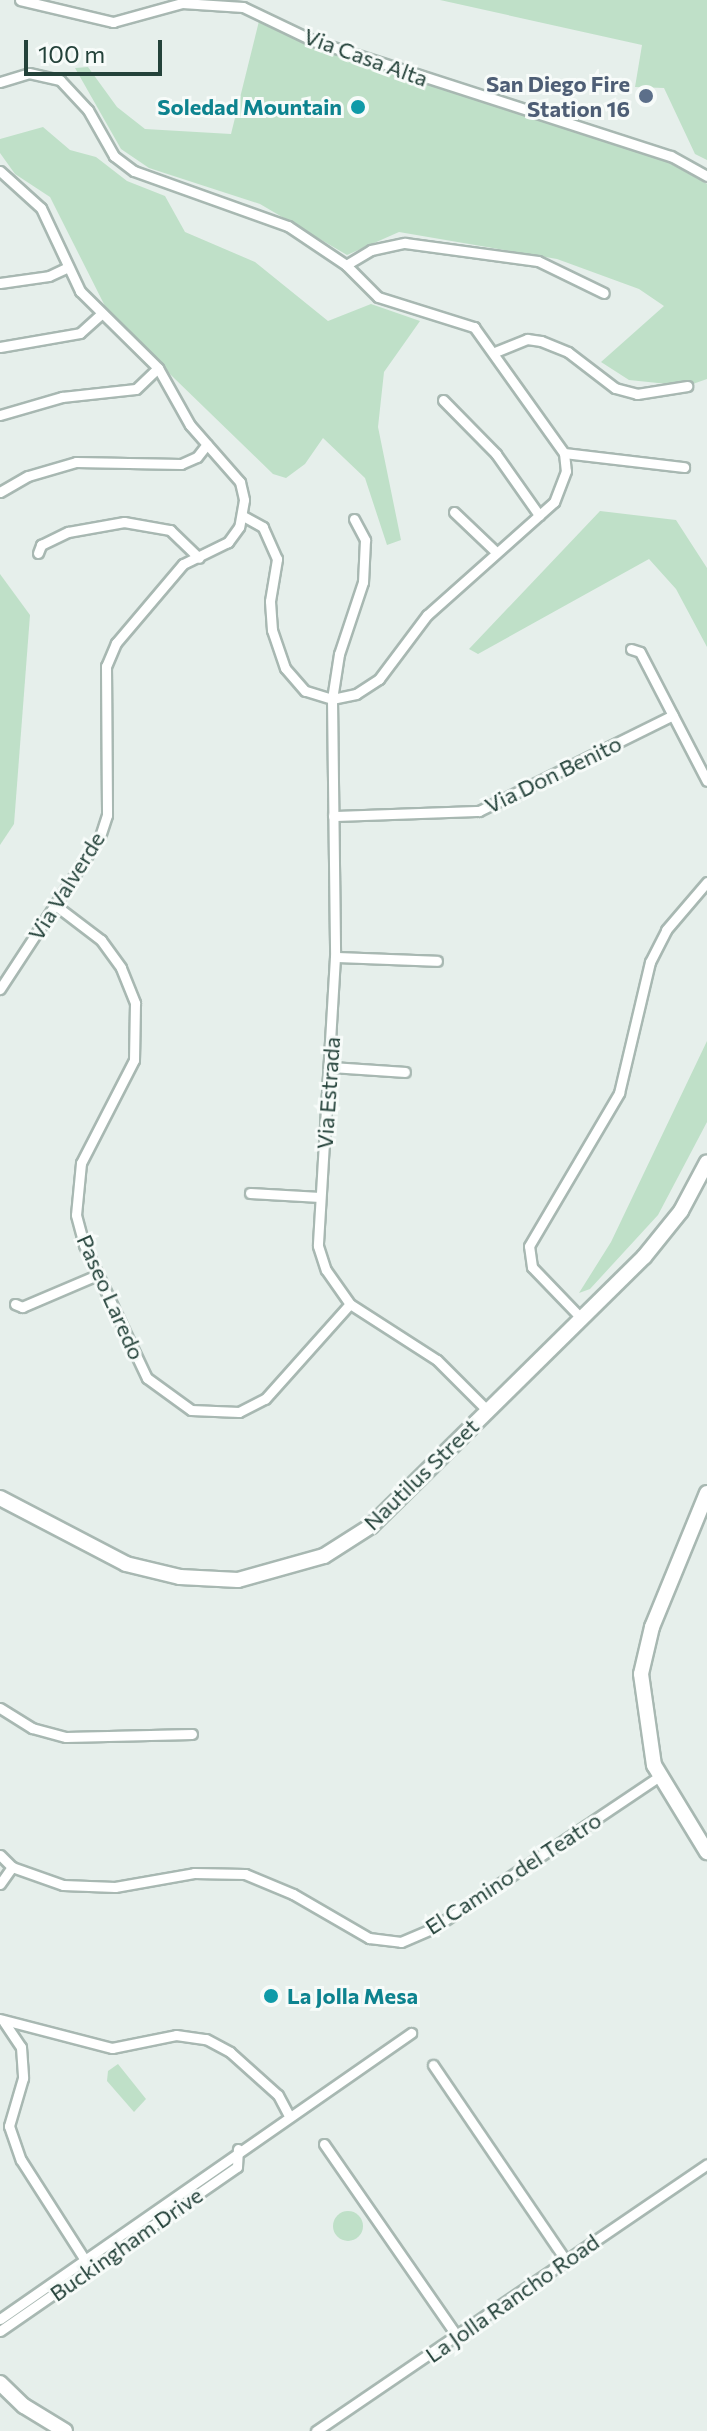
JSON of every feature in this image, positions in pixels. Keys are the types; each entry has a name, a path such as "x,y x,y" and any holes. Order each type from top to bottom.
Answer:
{"main road":[{"name":"Nautilus Street","path":"0,1498 126,1564 180,1577 238,1580 341,1546 371,1526 582,1319 662,1234 707,1162"},
{"path":"707,1493 642,1661 645,1722 660,1776 707,1852"},
{"path":"0,2383 24,2406 65,2431"}],"street":[{"name":"Via Casa Alta","path":"20,0 113,22 182,3 243,7 322,44 671,156 707,176"},
{"path":"0,82 29,73 60,80 88,110 114,156 134,171 288,226 346,265 378,297 474,327 495,352 564,453 562,485 539,515 427,615 379,679 356,694 332,699 305,691 285,668 272,630 270,601 277,559 263,527 243,516 240,482 207,444 158,368 100,315 68,267 41,208 0,171"},
{"path":"346,265 371,250 405,243 538,261 604,293"},
{"path":"0,283 49,276 68,267"},
{"path":"0,347 80,333 100,315"},
{"path":"495,352 527,339 541,341 568,352 615,388 637,394 687,386"},
{"path":"0,415 62,397 136,389 158,368"},
{"path":"443,400 496,454 539,515"},
{"path":"0,492 28,476 76,462 181,464 197,457 207,444"},
{"path":"564,453 684,467"},
{"path":"454,512 496,552"},
{"name":"Via Valverde","path":"0,989 100,836 107,815 106,666 116,643 183,564 228,542 243,516"},
{"name":"Via Estrada","path":"354,519 365,540 363,582 339,654 332,699 335,957 332,1067 318,1246 326,1270 350,1304 437,1360 487,1410"},
{"path":"38,553 41,545 68,532 124,522 170,530 189,543 199,558"},
{"path":"631,649 640,652 707,781"},
{"name":"Via Don Benito","path":"333,816 479,811 673,715"},
{"path":"582,1319 532,1267 529,1246 619,1093 647,973 660,941 707,882"},
{"name":"Paseo Laredo","path":"55,905 101,940 121,968 137,1017 134,1060 81,1163 76,1215 97,1275 156,1389 191,1410 239,1412 265,1399 350,1304"},
{"path":"335,957 437,961"},
{"path":"332,1067 405,1072"},
{"path":"250,1193 320,1197"},
{"path":"15,1304 22,1307 97,1275"},
{"path":"0,1708 32,1728 66,1737 192,1734"},
{"name":"El Camino del Teatro","path":"0,1855 12,1867 63,1885 96,1888 194,1873 245,1874 293,1894 369,1938 401,1942 432,1929 660,1776"},
{"path":"0,1884 12,1867"},
{"path":"1,2020 112,2048 176,2035 206,2039 230,2052 278,2095 288,2114"},
{"path":"1,2020 21,2047 23,2078 9,2126 21,2160 83,2257"},
{"name":"Buckingham Drive","path":"0,2319 288,2114 411,2033"},
{"path":"433,2065 566,2261"},
{"path":"324,2144 457,2336"},
{"name":"Buckingham Drive","path":"0,2331 237,2167 238,2149"},
{"name":"La Jolla Rancho Road","path":"316,2431 707,2164"}],"green space":[{"path":"440,0 707,0 707,160 695,154 664,88 635,87 642,45"},
{"path":"261,13 322,44 657,156 707,184 707,379 687,386 629,380 601,362 664,306 639,289 557,259 399,232 347,255 260,204 149,168 121,149 75,68 88,67 117,107 145,129 231,134"},
{"path":"43,127 70,150 96,157 127,181 165,196 185,232 255,262 328,321 371,304 420,321 384,372 378,427 401,540 387,545 365,478 323,438 305,464 286,478 273,474 110,316 50,197 15,174 0,153 0,139"},
{"path":"600,511 676,520 707,568 707,647 676,589 649,559 478,654 469,649"},
{"path":"0,574 30,615 14,824 0,845"},
{"path":"707,1041 707,1122 658,1215 590,1289 579,1293 611,1242"},
{"path":"118,2064 146,2099 134,2112 107,2081 108,2071"},
{"path":"348,2211 354,2212 362,2220 362,2232 354,2240 348,2241 342,2240 334,2232 333,2226 334,2220 342,2212"}],"place":[{"name":"San Diego Fire Station 16","path":"646,96"},
{"name":"Soledad Mountain","path":"358,107"},
{"name":"La Jolla Mesa","path":"271,1996"}]}
